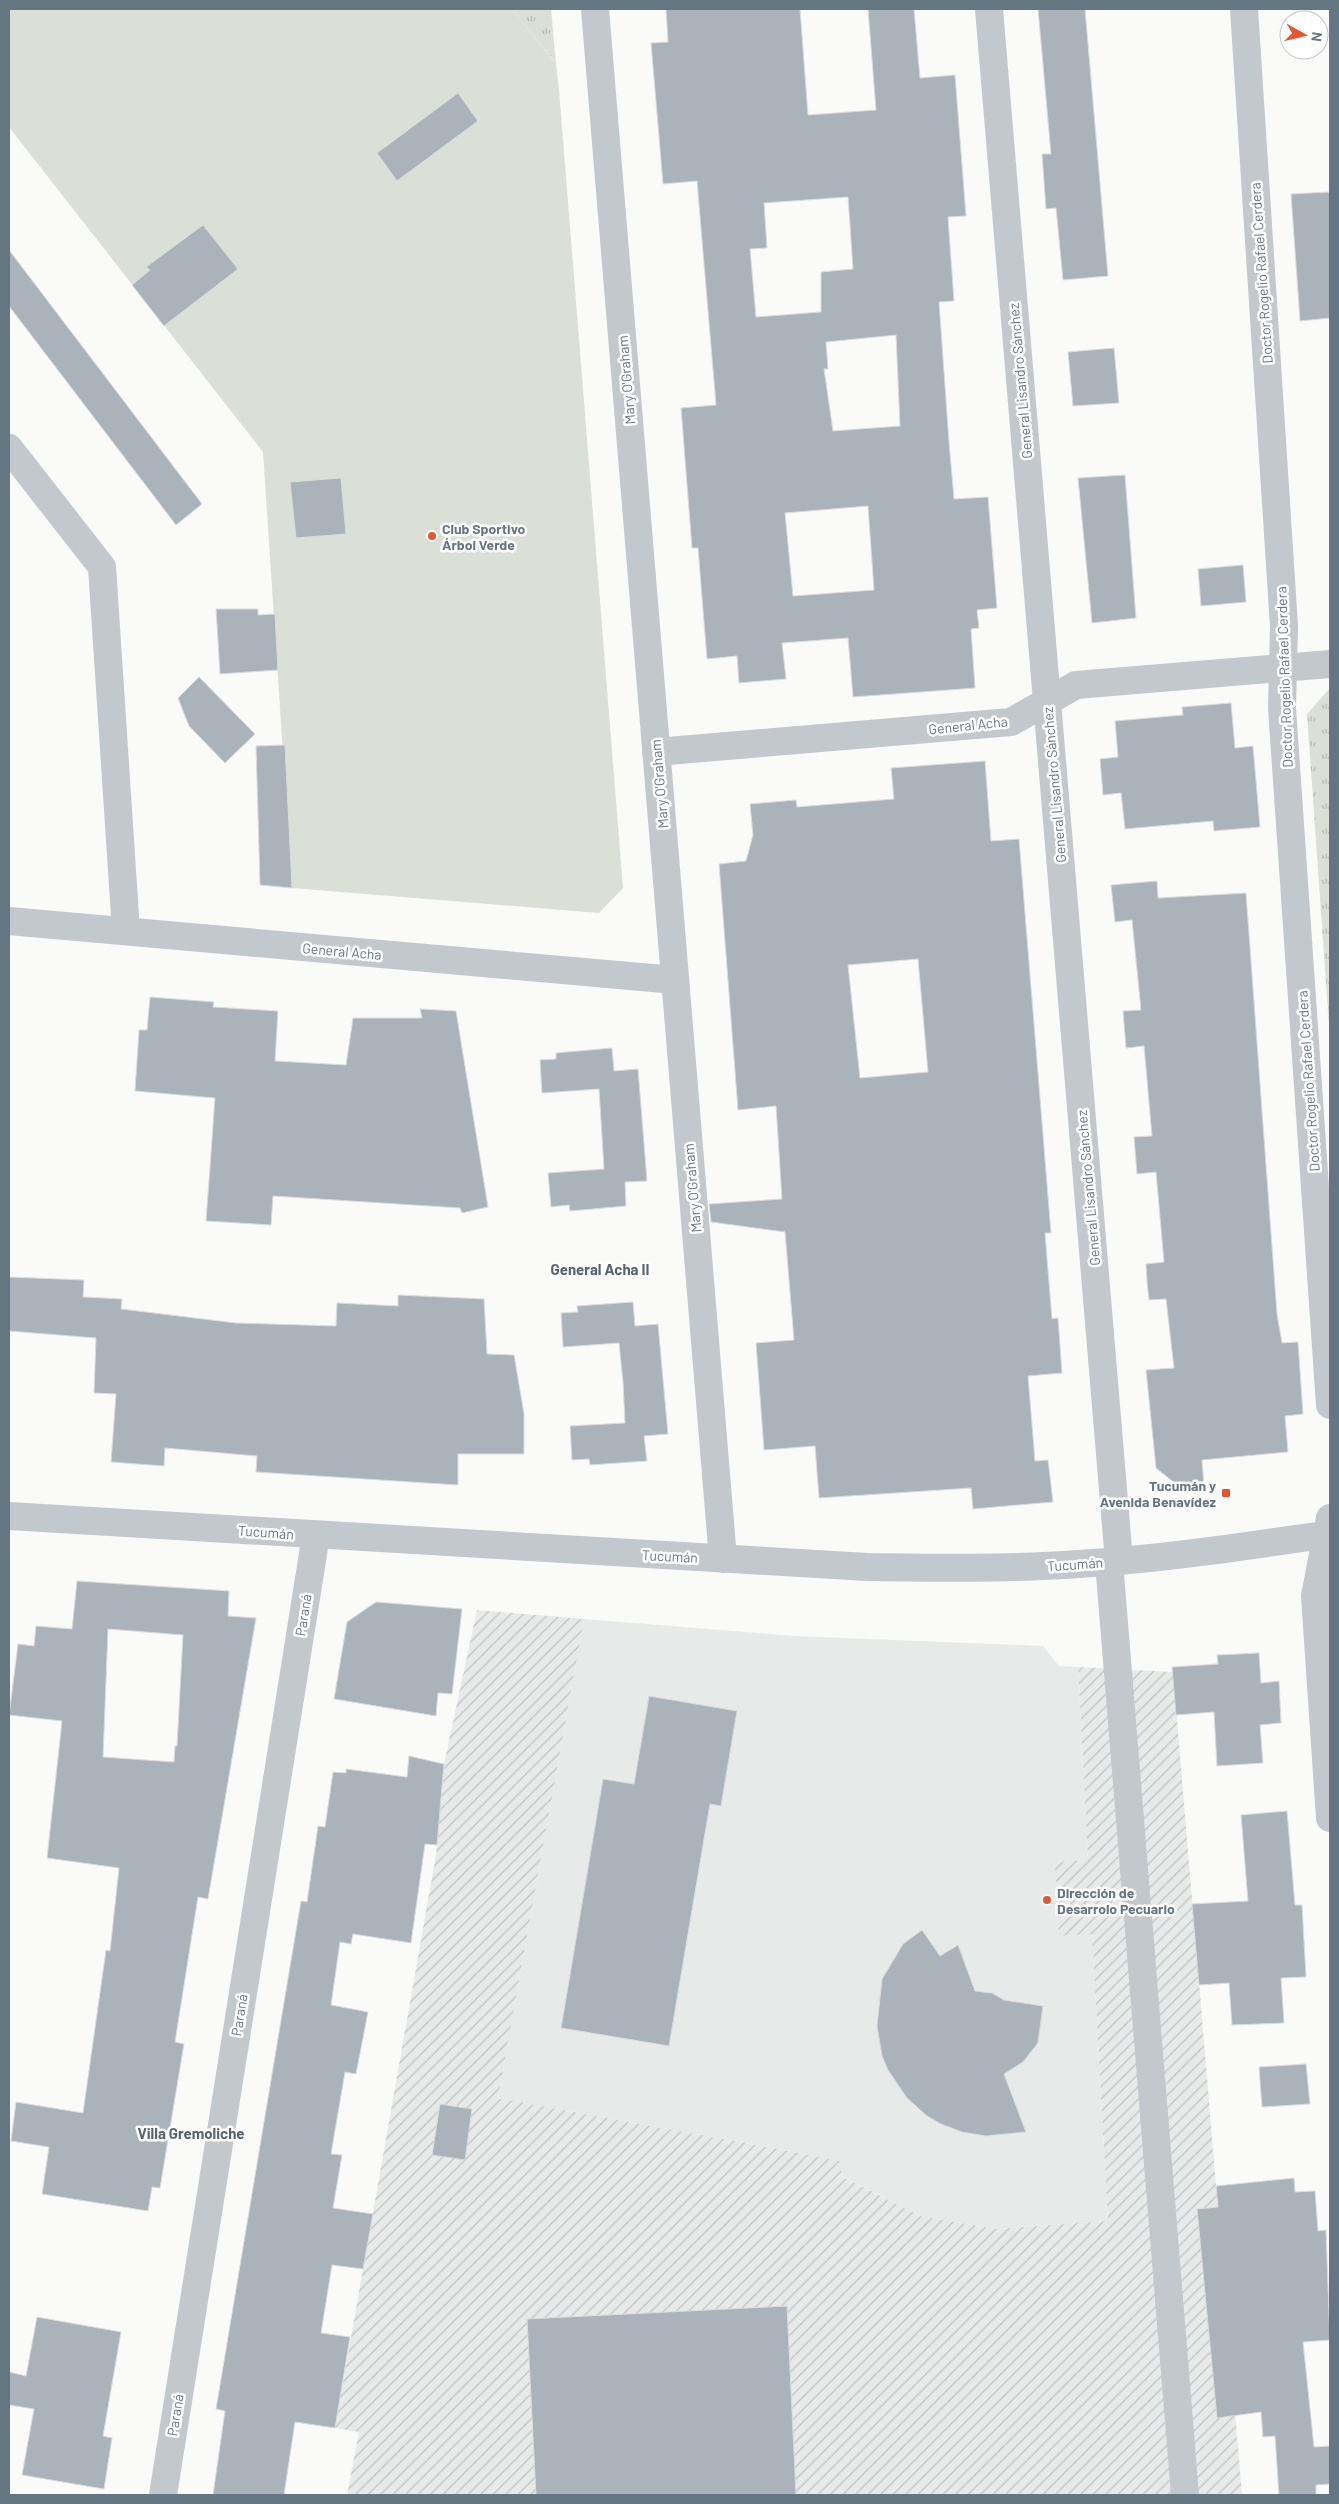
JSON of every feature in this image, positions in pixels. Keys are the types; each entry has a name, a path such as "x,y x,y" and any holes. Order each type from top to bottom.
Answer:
{"street":[{"name":"Mary O'Graham","path":"595,9 723,1559"},
{"name":"General Lisandro Sánchez","path":"989,9 1047,702 1185,2495"},
{"name":"Doctor Rogelio Rafael Cerdera","path":"1244,9 1284,626 1282,708 1330,1405"},
{"path":"12,456 102,567 126,932"},
{"name":"General Acha","path":"656,752 1011,722 1076,685 1330,664"},
{"name":"General Acha","path":"9,921 675,980"},
{"name":"Tucumán","path":"9,1516 723,1559 867,1567 932,1568 1010,1568 1180,1555 1329,1528"},
{"path":"1329,1528 1315,1596 1330,1818"},
{"name":"Paraná","path":"163,2495 316,1535"}],"shaded area":[{"path":"477,1610 584,1619 498,2098 842,2161 841,2176 920,2216 996,2229 1108,2221 1092,1934 1059,1936 1055,1862 1088,1860 1078,1667 1173,1672 1242,2495 347,2495 359,2432 335,2428 436,1855 444,1764"},
{"path":"584,1619 794,1636 1043,1646 1059,1666 1078,1667 1088,1860 1055,1862 1092,1933 1108,2221 996,2229 920,2216 840,2175 842,2161 498,2098"}],"green space":[{"name":"Club Sportivo Árbol Verde","path":"9,9 512,9 556,64 623,888 599,913 292,888 263,452 9,127"},
{"path":"512,9 551,9 556,64 554,61"},
{"path":"1330,688 1330,1040 1307,714"}],"building":[{"path":"666,9 800,9 808,115 876,110 868,9 914,9 920,78 955,75 966,216 948,217 954,301 939,302 949,442 954,499 988,497 997,608 977,610 979,628 971,629 975,688 853,697 848,638 782,643 786,679 739,683 737,656 707,659 698,548 692,548 681,408 716,405 697,181 663,184 651,43 668,42","holes":["848,197 853,269 821,272 821,312 756,317 750,249 767,248 764,203","896,335 900,426 833,431 824,369 828,369 826,342","868,506 874,590 793,596 785,513"]},
{"path":"1038,9 1085,9 1108,276 1063,280 1056,208 1046,209 1042,154 1051,154"},
{"path":"458,93 478,121 397,181 377,153"},
{"path":"1330,192 1330,318 1300,321 1291,194"},
{"path":"203,225 238,269 164,326 132,285 150,270 146,267"},
{"path":"9,250 202,504 176,525 9,306"},
{"path":"1114,348 1119,403 1073,406 1068,352"},
{"path":"1125,475 1136,618 1092,623 1078,478"},
{"path":"341,478 346,534 296,538 290,482"},
{"path":"1243,565 1246,602 1201,606 1198,569"},
{"path":"216,609 258,609 258,615 275,614 278,670 220,674"},
{"path":"199,677 255,734 225,763 189,726 178,698"},
{"path":"1231,703 1235,748 1253,746 1260,827 1214,831 1213,821 1125,829 1121,793 1103,795 1100,759 1118,757 1115,721 1183,715 1182,707"},
{"path":"285,745 292,888 260,885 256,746"},
{"path":"985,761 991,841 1019,839 1051,1233 1045,1233 1052,1319 1058,1318 1062,1373 1028,1376 1035,1461 1048,1460 1053,1502 973,1509 971,1488 819,1498 815,1446 764,1450 756,1343 794,1340 785,1232 711,1222 709,1204 782,1199 776,1106 738,1110 719,864 746,861 753,835 750,804 796,800 797,807 894,799 891,768","holes":["918,959 928,1072 860,1078 848,965"]},
{"path":"1157,881 1158,898 1246,893 1277,1314 1282,1343 1298,1342 1303,1414 1285,1416 1288,1452 1202,1460 1204,1486 1181,1488 1156,1468 1146,1370 1174,1368 1166,1299 1149,1300 1147,1282 1146,1264 1164,1262 1156,1172 1137,1174 1134,1137 1152,1136 1144,1046 1126,1048 1123,1011 1141,1010 1132,920 1115,922 1111,885"},
{"path":"150,997 214,1002 213,1007 278,1011 275,1061 346,1065 353,1018 422,1018 420,1009 456,1011 488,1207 462,1213 460,1208 273,1196 271,1225 206,1221 215,1098 135,1091 139,1030 147,1030"},
{"path":"612,1048 614,1071 638,1069 647,1181 625,1182 626,1206 570,1211 569,1205 551,1207 548,1173 604,1169 599,1089 542,1093 540,1060 556,1059 556,1053"},
{"path":"9,1277 84,1280 83,1297 122,1299 121,1309 236,1323 336,1326 337,1303 398,1306 398,1295 484,1299 487,1354 514,1355 524,1414 524,1454 458,1454 458,1485 256,1472 257,1456 165,1448 164,1466 111,1462 116,1394 94,1393 96,1338 9,1331"},
{"path":"633,1302 635,1326 658,1324 668,1434 644,1436 647,1461 590,1465 589,1459 572,1460 570,1426 625,1423 623,1382 619,1343 563,1347 561,1313 578,1312 577,1306"},
{"path":"77,1581 229,1591 228,1616 256,1618 208,1899 198,1897 175,2042 184,2044 160,2188 152,2187 148,2211 42,2194 49,2147 11,2141 16,2102 83,2113 106,1950 110,1951 119,1868 47,1858 62,1721 9,1715 18,1644 34,1646 36,1626 72,1629","holes":["108,1629 183,1635 177,1746 175,1746 174,1762 103,1757"]},
{"path":"376,1602 462,1609 452,1694 438,1693 436,1716 334,1699 347,1622"},
{"path":"1259,1653 1261,1683 1279,1681 1281,1723 1260,1725 1263,1763 1217,1766 1214,1712 1176,1715 1172,1667 1218,1664 1217,1655"},
{"path":"649,1696 737,1711 721,1806 710,1804 669,2046 561,2028 603,1779 634,1784"},
{"path":"409,1756 444,1764 437,1845 425,1844 411,1943 353,1934 351,1944 340,1942 331,2005 368,2012 356,2074 345,2072 331,2154 342,2155 333,2208 373,2214 363,2269 332,2265 321,2333 350,2337 335,2428 295,2422 284,2495 213,2495 225,2411 216,2409 301,1901 307,1902 318,1826 325,1827 333,1772 346,1773 346,1769 407,1777"},
{"path":"1287,1811 1295,1905 1302,1905 1306,1977 1281,1978 1284,2023 1232,2025 1229,1983 1199,1985 1192,1904 1248,1901 1241,1815"},
{"path":"922,1930 940,1956 958,1945 975,1991 992,1993 1004,2000 1043,2006 1038,2043 1023,2062 1004,2074 1026,2132 986,2136 962,2132 941,2124 927,2116 907,2098 888,2070 882,2056 877,2026 882,1979 903,1944"},
{"path":"1306,2064 1310,2104 1262,2107 1259,2067"},
{"path":"440,2104 472,2109 465,2160 432,2155"},
{"path":"1294,2178 1295,2192 1315,2191 1318,2231 1326,2230 1330,2340 1303,2342 1314,2447 1330,2446 1330,2484 1316,2485 1316,2495 1279,2495 1275,2436 1263,2437 1261,2412 1217,2418 1197,2209 1218,2207 1216,2186"},
{"path":"787,2306 796,2495 536,2495 527,2319"},
{"path":"37,2317 121,2332 103,2436 112,2438 104,2489 22,2475 34,2409 9,2405 9,2372 26,2376"}],"place":[{"name":"Club Sportivo Árbol Verde","path":"432,536"},
{"name":"Tucumán y Avenida Benavídez","path":"1226,1493"},
{"name":"Dirección de Desarrolo Pecuario","path":"1047,1900"}],"district":[{"name":"General Acha II","path":"600,1269"},
{"name":"Villa Gremoliche","path":"191,2133"}]}
